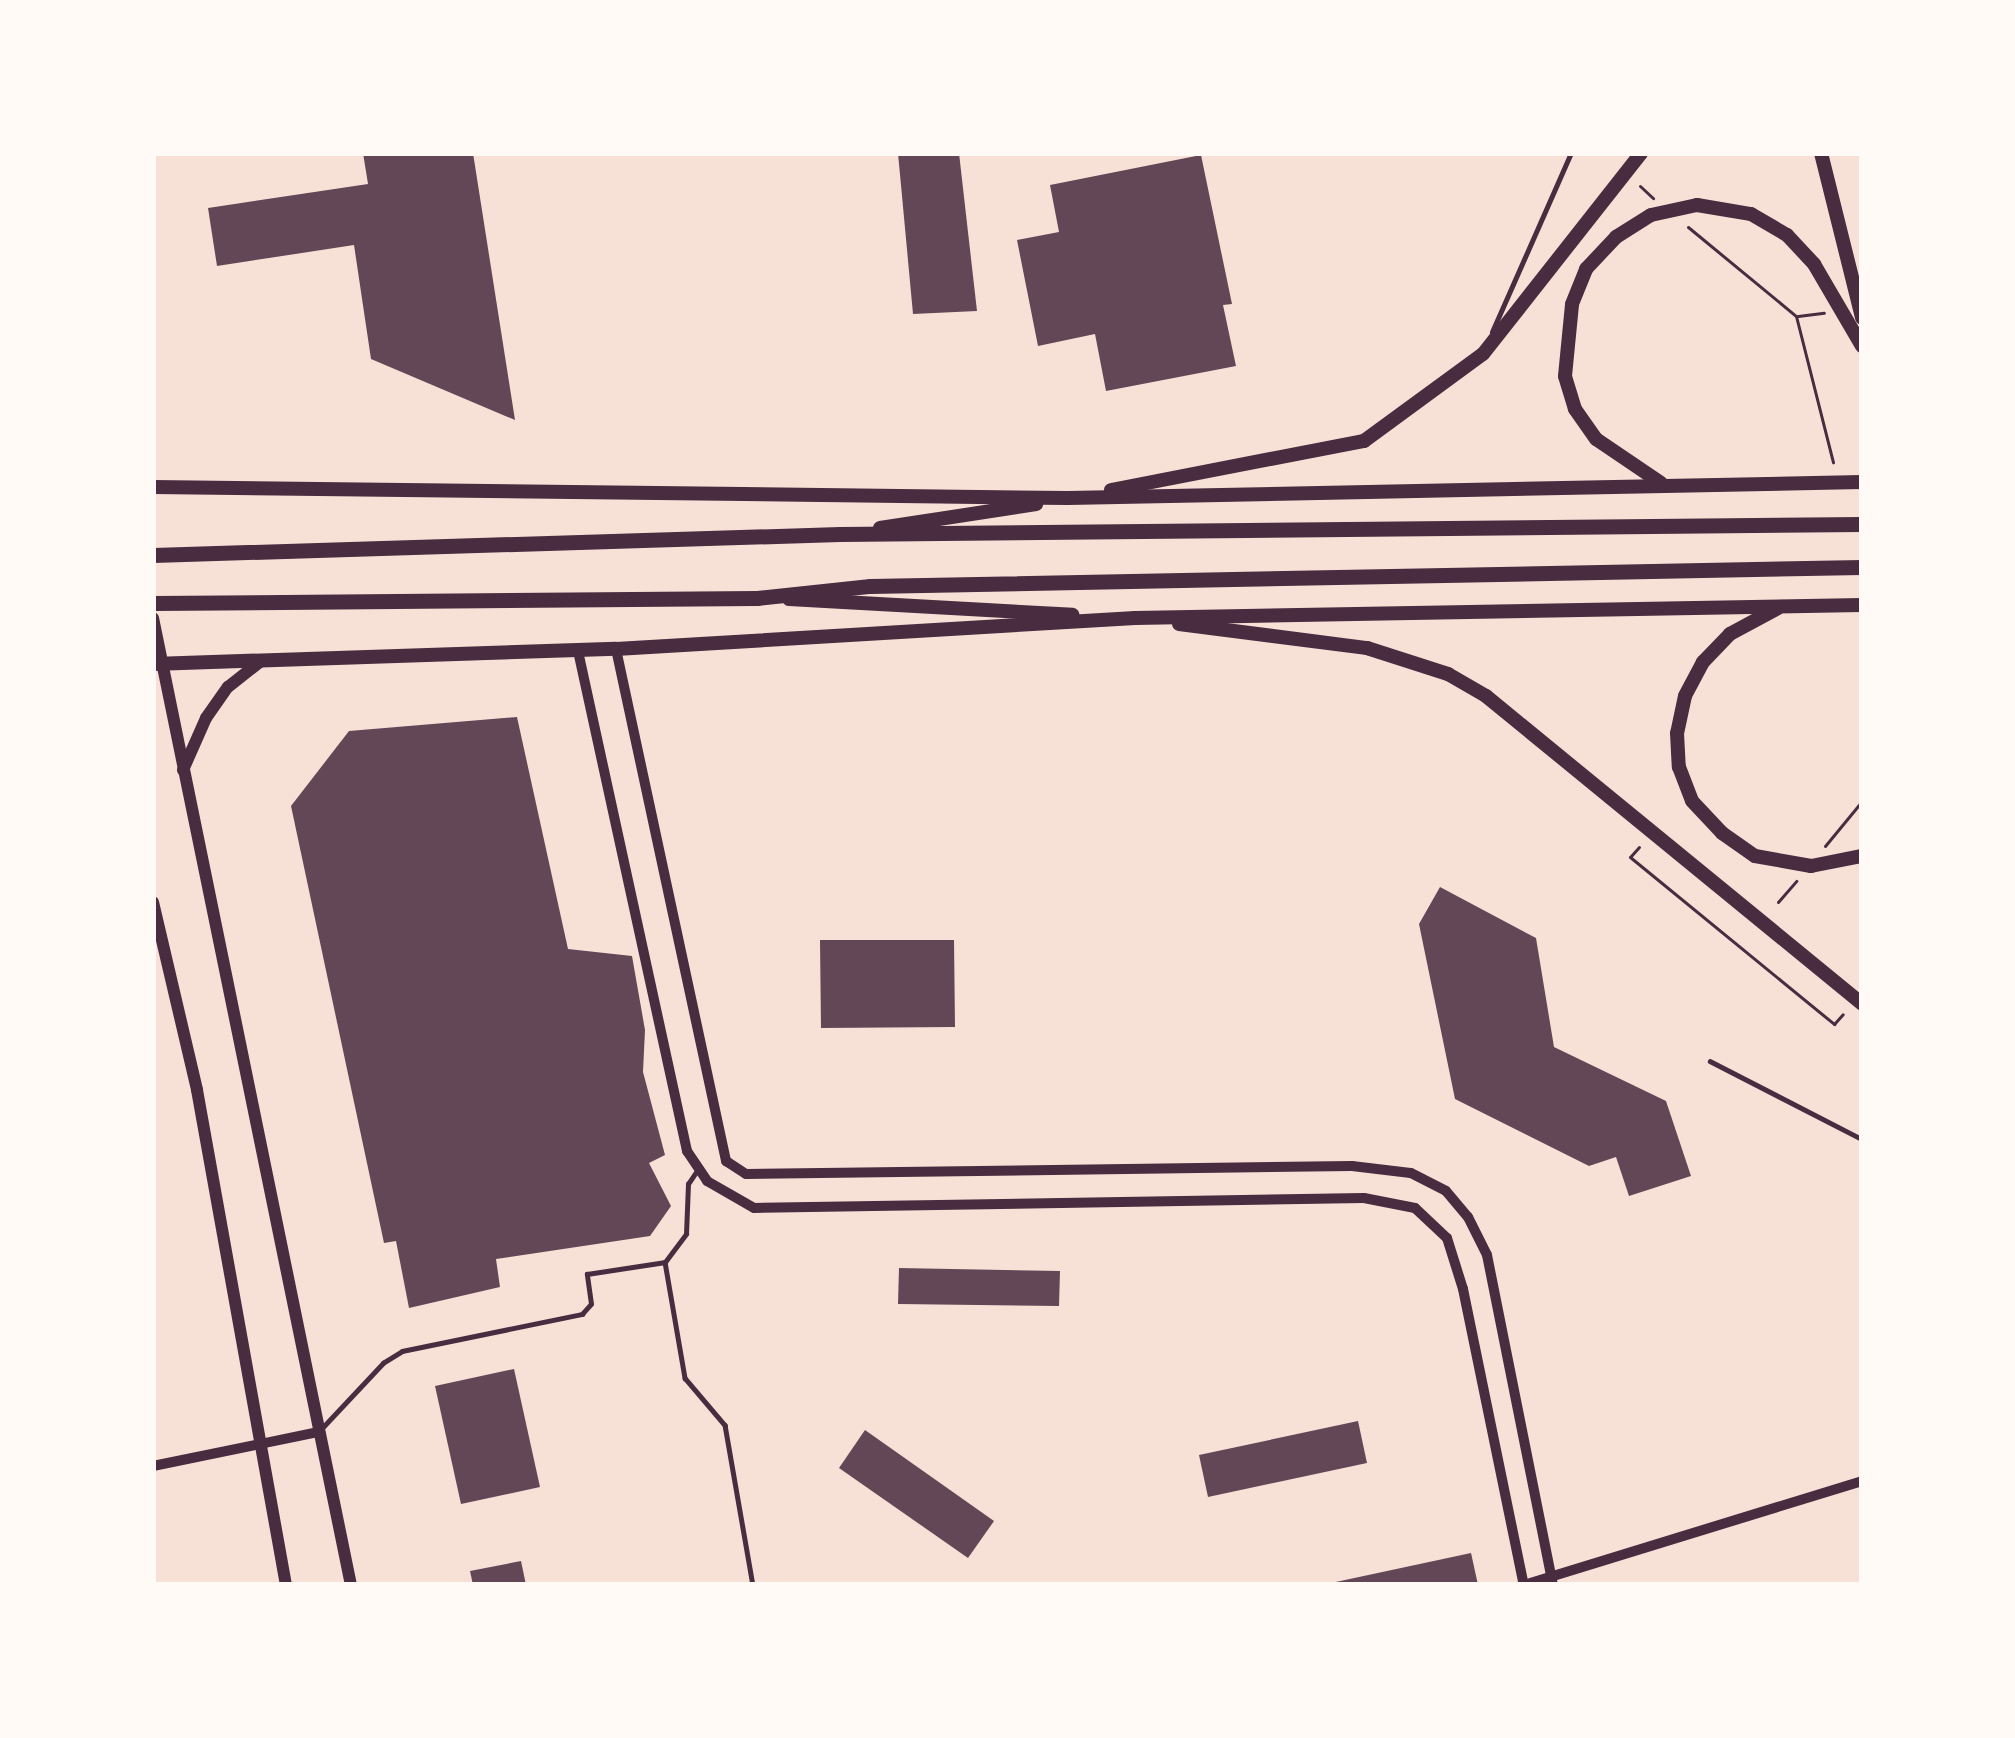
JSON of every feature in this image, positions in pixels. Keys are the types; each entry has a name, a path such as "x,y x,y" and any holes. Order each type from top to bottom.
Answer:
{"highway":[{"path":"153,555 840,534 1862,524"},
{"path":"153,603 758,598 870,586 1862,567"}],"main road":[{"path":"840,534 1068,498 1364,441 1483,354 1641,153"},
{"path":"1821,153 1862,318"},
{"path":"1666,485 1618,459 1575,409 1565,376 1565,331 1586,269 1616,237 1651,215 1697,205 1751,214 1787,235 1814,264 1862,346"},
{"path":"153,488 1068,498 1862,482"},
{"path":"758,598 1135,618 1367,648 1448,674 1486,696 1859,1001"},
{"path":"157,663 578,651 1135,618 1862,605"},
{"path":"1779,607 1730,634 1703,662 1685,696 1677,733 1679,766 1692,801 1722,833 1755,856 1811,866 1862,856"},
{"path":"153,618 157,663 351,1585"},
{"path":"182,771 206,718 229,687 261,661"},
{"path":"153,902 197,1090 286,1585"}],"street":[{"path":"616,649 726,1161 746,1174 1352,1166 1411,1173 1446,1191 1468,1217 1487,1255 1552,1582"},
{"path":"578,651 687,1150 698,1169 731,1199 754,1208 1364,1198 1415,1208 1447,1238 1463,1289 1524,1585 1552,1582 1862,1481"},
{"path":"153,1466 319,1432"}],"lane":[{"path":"1483,354 1571,153"},
{"path":"1710,1061 1862,1139"},
{"path":"319,1432 383,1363 402,1352 583,1314 591,1304 587,1274 664,1262 686,1234 688,1184 698,1169"},
{"path":"664,1262 685,1378 725,1425 753,1585"}],"path":[{"path":"1640,187 1657,201"},
{"path":"1674,215 1796,316 1808,363"},
{"path":"1651,831 1630,857 1834,1024 1859,1001"},
{"path":"1742,946 1750,937"}],"building":[{"path":"363,153 473,153 515,420 371,359 354,245 217,266 208,208 368,184"},
{"path":"898,153 959,153 977,311 913,314"},
{"path":"1201,155 1232,304 1223,305 1236,366 1106,391 1095,334 1038,346 1017,240 1059,232 1050,185"},
{"path":"517,717 568,949 632,956 645,1030 643,1072 665,1155 649,1163 671,1206 650,1236 496,1259 500,1287 409,1308 396,1241 384,1243 291,806 349,731"},
{"path":"1440,887 1536,938 1554,1047 1666,1101 1691,1176 1629,1196 1616,1157 1589,1166 1455,1099 1419,924"},
{"path":"820,940 954,940 955,1027 821,1028"},
{"path":"899,1268 1060,1271 1059,1306 898,1304"},
{"path":"514,1369 540,1487 461,1504 435,1386"},
{"path":"1358,1421 1367,1463 1208,1497 1199,1455"},
{"path":"865,1430 994,1521 968,1558 839,1468"},
{"path":"1471,1553 1478,1585 1331,1585 1331,1583"},
{"path":"521,1561 526,1585 473,1585 470,1571"}]}
